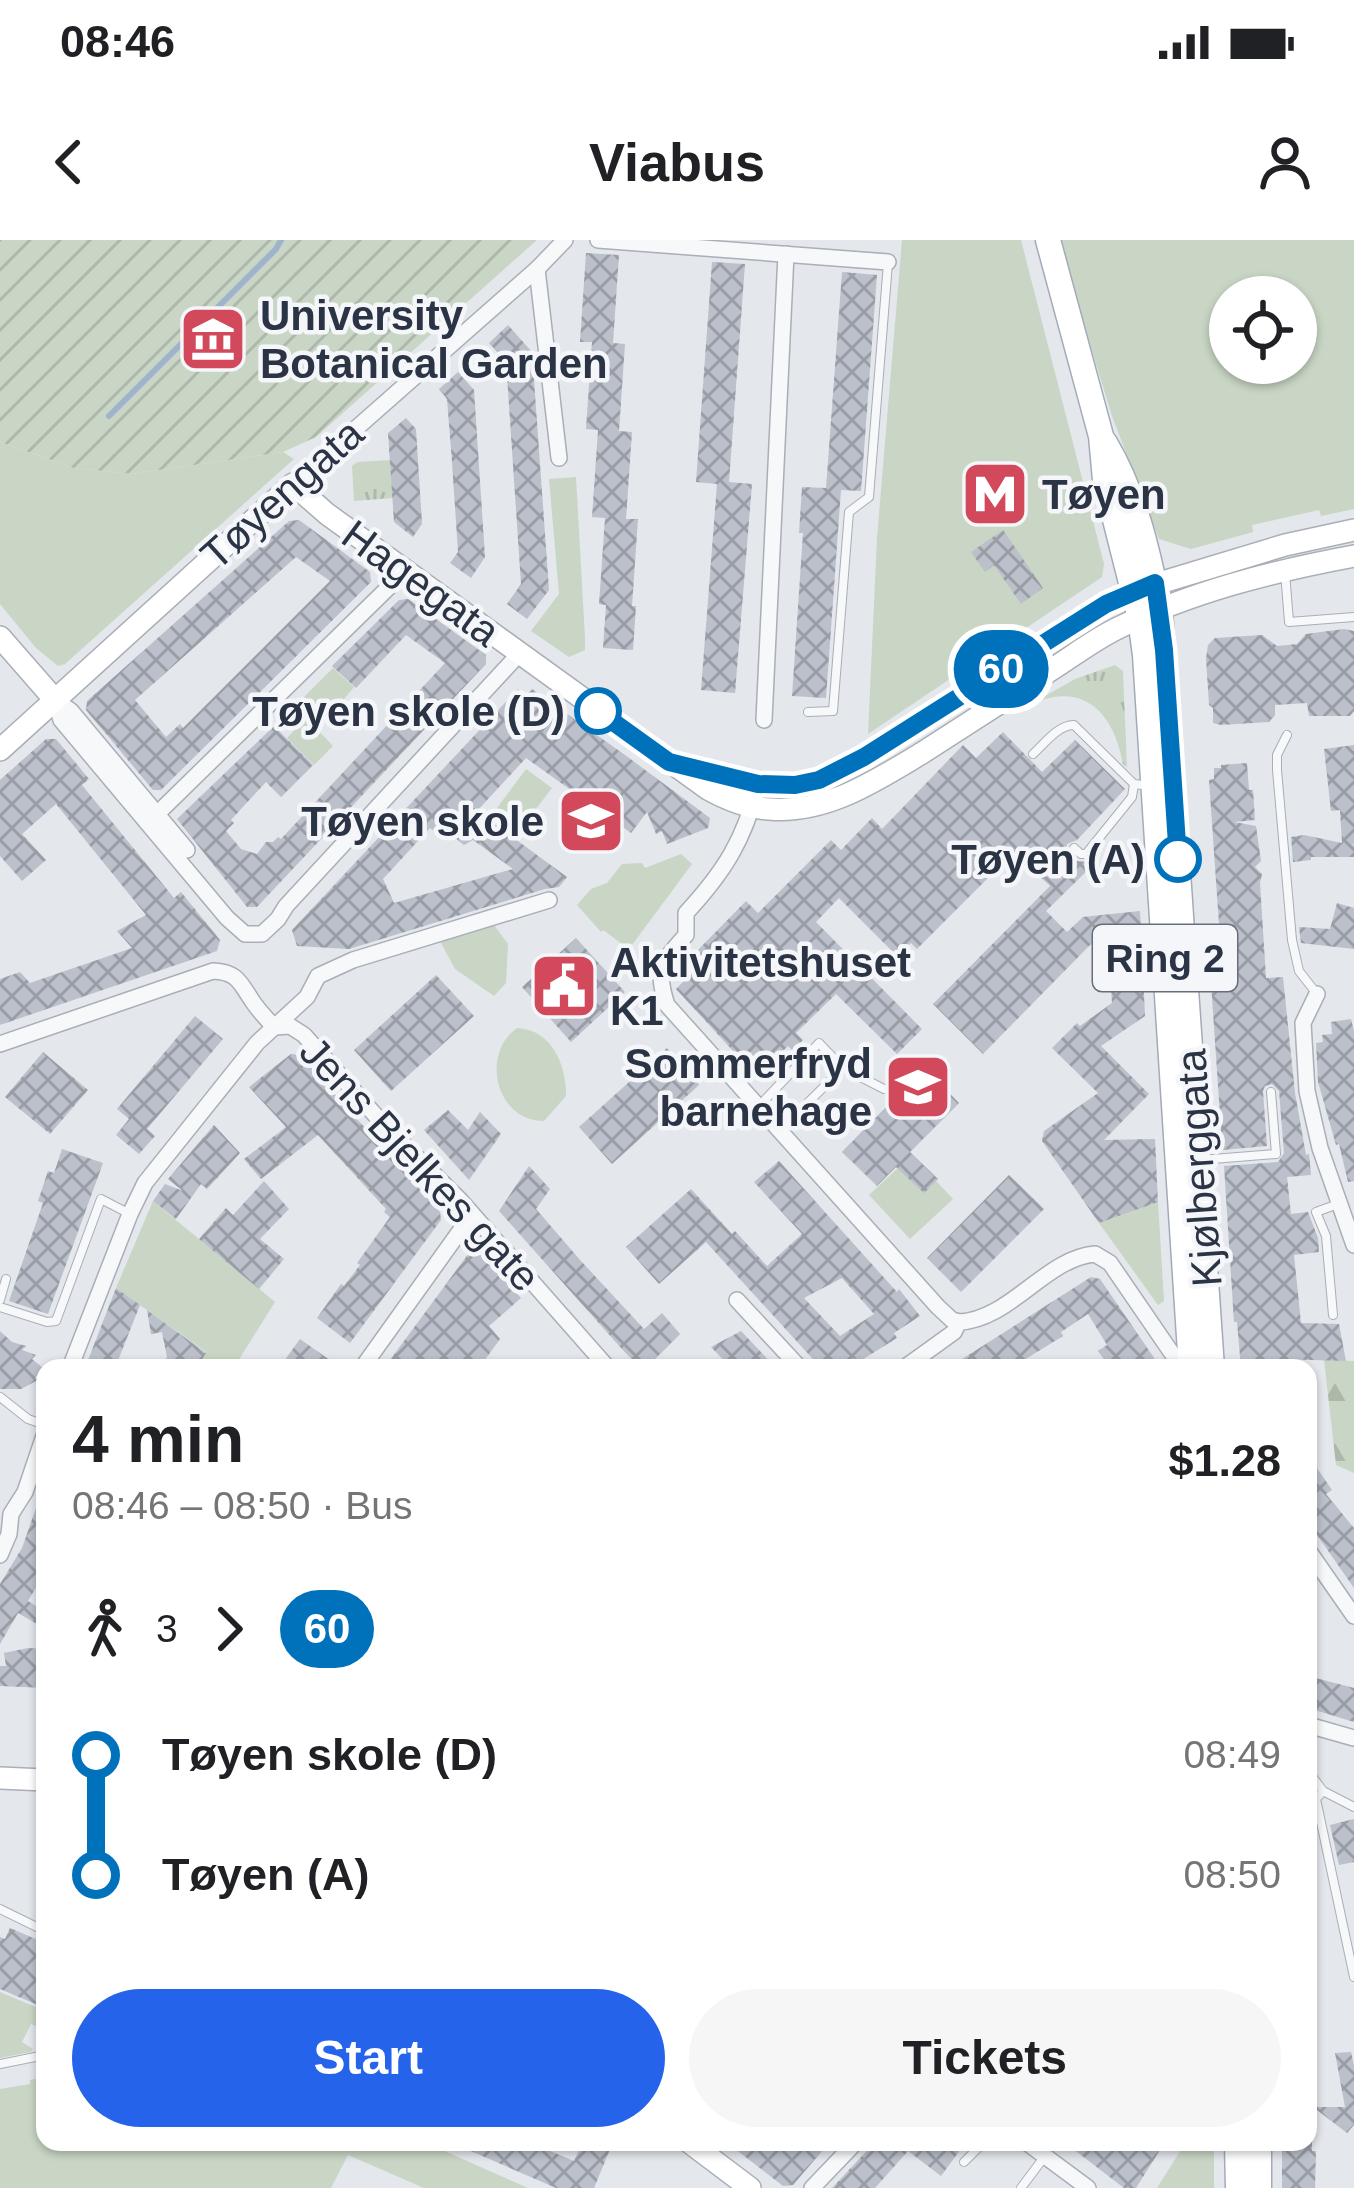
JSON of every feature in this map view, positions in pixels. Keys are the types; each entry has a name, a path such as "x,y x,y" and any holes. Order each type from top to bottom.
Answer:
{"main road":[{"name":"Ring 2","path":"1048,240 1100,436 1124,474 1150,614"},
{"name":"Hagegata","path":"293,484 312,503 669,762 708,789 753,807"},
{"name":"Tøyengata","path":"4,740 55,700 293,484"},
{"name":"Hagegata","path":"669,762 758,784 819,780 1078,620 1144,587 1285,544 1354,530"},
{"path":"753,807 797,808 850,794 1090,644 1150,614 1285,570 1354,556"},
{"name":"Kjølberggata","path":"1150,614 1144,785 1185,1359"},
{"name":"Kjølberggata","path":"1150,614 1211,1359"},
{"path":"0,637 55,700"},
{"path":"0,1778 36,1780"},
{"path":"701,2151 750,2188"},
{"path":"1238,2151 1238,2188"},
{"path":"1259,2151 1259,2188"}],"street":[{"name":"Tøyengata","path":"293,484 565,240"},
{"path":"598,240 687,243 888,262"},
{"path":"764,720 786,254"},
{"path":"538,269 559,458"},
{"path":"158,814 403,569"},
{"path":"55,700 61,720 214,903 245,934 262,934 519,654"},
{"path":"55,700 71,711 187,850"},
{"path":"758,784 743,834 726,866 686,913 686,935 665,959 660,985 667,1005 952,1320 982,1317 1072,1259 1095,1253 1110,1263 1179,1359"},
{"path":"74,1359 130,1214 154,1171 257,1043 307,997 318,976 352,960 550,901"},
{"name":"Jens Bjelkes gate","path":"0,1044 213,971 230,972 274,1027 290,1026 304,1035 600,1359"},
{"path":"1317,994 1303,1023 1307,1091 1320,1148 1354,1246"},
{"path":"368,1359 474,1217"},
{"path":"737,1300 792,1359"},
{"path":"917,1359 944,1340 959,1322"},
{"path":"0,1555 9,1534 6,1515 25,1492 36,1457"},
{"path":"1317,1563 1354,1616"},
{"path":"1317,1728 1354,1738"},
{"path":"812,2188 847,2151"},
{"path":"1038,2151 1088,2188"}],"lane":[{"path":"808,712 833,711 849,512 869,497 888,262"},
{"path":"1285,570 1289,622 1354,617"},
{"path":"1034,754 1061,728 1074,724 1144,785 1086,854 1075,848"},
{"path":"1287,736 1277,755 1277,770 1292,940 1299,971 1317,994"},
{"path":"758,1107 819,1043 843,1068 887,1085"},
{"path":"779,1131 843,1068"},
{"path":"1198,1161 1276,1154 1271,1092"},
{"path":"6,1279 0,1303 47,1322 56,1321 101,1199 130,1214"},
{"path":"1333,1316 1326,1236 1316,1212 1338,1204"},
{"path":"0,1397 36,1424"},
{"path":"1317,1783 1354,1807"},
{"path":"1317,1798 1323,1791"},
{"path":"1317,1804 1354,1977"},
{"path":"0,1909 36,1927"},
{"path":"0,2064 36,2057"},
{"path":"964,2162 975,2151"},
{"path":"1021,2188 1045,2156"}],"green space":[{"name":"University Botanical Garden","path":"0,240 537,240 316,437 283,452 132,474 74,468 0,442"},
{"path":"902,240 1021,240 1104,564 1102,577 868,734 877,538"},
{"path":"1058,240 1354,240 1354,509 1321,516 1319,510 1252,525 1253,532 1191,549 1159,539 1112,416"},
{"path":"0,442 74,468 132,474 283,452 294,459 58,666 36,648 0,604"},
{"path":"390,460 393,498 354,501 352,466"},
{"path":"576,477 585,650 569,657 531,631 559,594 549,479"},
{"path":"1115,665 1123,671 1127,767 1112,730 1094,706 1067,696 1031,704 1075,679"},
{"path":"333,668 354,687 336,709 312,724 333,746 314,765 287,738 305,719 294,707"},
{"path":"526,769 552,788 519,831 494,812"},
{"path":"681,854 692,864 629,949 601,932 577,905 591,889 607,883 622,864 642,863 645,868"},
{"path":"494,925 508,944 506,983 494,996 455,969 440,941"},
{"path":"517,1028 539,1035 560,1061 566,1096 544,1121 514,1110 499,1084 499,1054"},
{"path":"912,1155 953,1199 910,1239 869,1195"},
{"path":"153,1201 275,1302 239,1359 202,1359 206,1352 116,1288"},
{"path":"1158,1202 1164,1301 1158,1305 1099,1223"},
{"path":"1324,1360 1354,1361 1354,1473 1336,1465"},
{"path":"0,1992 36,2007 36,2026 31,2024 22,2042 33,2049 30,2052 0,2058"},
{"path":"36,2079 36,2151 444,2151 528,2188 424,2188 348,2155 331,2188 0,2188 0,2089 30,2084"},
{"path":"1180,2151 1214,2151 1214,2188 1157,2188"}],"building":[{"path":"586,253 619,255 613,343 625,344 619,431 632,432 626,519 638,519 633,650 603,648 606,605 599,604 605,518 592,517 598,430 586,429 592,342 580,342"},
{"path":"712,262 745,264 729,482 752,484 735,693 701,690 717,484 696,482"},
{"path":"842,272 877,275 861,491 841,490 826,698 792,696 802,487 826,488"},
{"path":"508,325 532,352 549,590 527,619 507,604 521,584 506,361 489,343"},
{"path":"458,372 474,390 485,557 471,578 450,563 458,552 447,399 439,389"},
{"path":"406,418 416,429 422,524 413,537 394,522 388,433"},
{"path":"299,520 370,572 371,582 161,790 153,790 86,710 87,701 289,521","holes":["296,557 330,581 183,728 180,724 166,737 135,700"]},
{"path":"1003,530 1043,588 1021,604 994,565 985,572 971,552"},
{"path":"408,599 486,655 486,664 257,907 247,907 177,819 274,726 313,765 281,797 266,782 226,831 241,849 257,854 266,842 281,839 445,663 406,635 356,688 332,666 399,600"},
{"path":"1354,631 1354,711 1350,716 1309,716 1307,703 1275,705 1269,722 1213,723 1206,658 1215,638 1262,635 1277,646 1297,644 1306,634"},
{"path":"518,689 524,698 532,689 710,818 708,828 667,844 662,831 656,834 647,812 631,833 526,758 477,811 567,877 559,887 349,949 297,946 292,930","holes":["439,825 464,845 473,840 513,869 394,903 383,879 430,828 434,831"]},
{"path":"1003,732 1042,772 1075,740 1125,789 1077,840 1067,844 1067,852 1077,861 1097,861 1046,911 1067,932 1083,917 1140,911 1145,1016 1101,1046 1149,1094 1104,1140 1155,1139 1158,1202 1099,1223 1042,1141 1044,1131 1098,1093 1052,1048 1077,1023 1080,1026 1112,1003 1107,934 1093,947 1091,944 983,1054 933,1004 1050,886 1014,852 917,949 911,943 898,957 839,898 816,922 922,1029 897,1054 836,994 796,1033 803,1040 792,1050 788,1046 757,1077 676,989 703,961 695,953 746,901 758,913 831,840 841,850 872,818 882,829 963,745 976,758"},
{"path":"46,739 56,739 89,779 82,785 174,898 181,892 220,940 217,951 0,1025 0,979 20,972 30,983 132,948 117,931 146,915 56,804 22,834 46,860 22,881 0,856 0,780"},
{"path":"1354,745 1354,857 1293,862 1291,837 1342,843 1340,810 1331,811 1324,749"},
{"path":"1247,763 1255,820 1234,822 1256,826 1261,861 1255,867 1262,874 1266,978 1283,977 1295,1093 1309,1154 1311,1175 1287,1177 1291,1214 1308,1212 1318,1238 1319,1252 1294,1255 1301,1323 1339,1324 1346,1361 1240,1359 1224,1166 1278,1162 1284,1153 1279,1091 1272,1084 1263,1091 1267,1146 1223,1150 1222,1144 1211,983 1223,982 1209,780 1221,765"},
{"path":"1337,903 1354,908 1354,949 1301,943 1299,927 1330,929"},
{"path":"576,938 625,992 571,1042 522,987"},
{"path":"436,975 474,1016 391,1091 354,1050"},
{"path":"195,1016 223,1039 147,1129 155,1136 139,1154 116,1135 129,1119 117,1109"},
{"path":"1351,1019 1354,1181 1348,1182 1318,1082 1316,1043 1323,1042 1322,1035 1332,1034 1331,1022"},
{"path":"667,1048 699,1085 612,1164 579,1127"},
{"path":"43,1052 88,1090 50,1134 5,1097"},
{"path":"291,1054 300,1055 440,1212 441,1220 350,1343 317,1318 360,1265 357,1263 390,1217 386,1209 318,1135 261,1179 244,1159 286,1127 249,1087"},
{"path":"925,1068 959,1103 910,1152 938,1179 924,1193 896,1167 877,1186 842,1152"},
{"path":"448,1110 468,1130 480,1112 501,1134 469,1180 424,1130"},
{"path":"214,1125 240,1153 207,1189 201,1184 176,1219 153,1201 165,1184 183,1191 168,1179"},
{"path":"62,1149 103,1163 48,1314 9,1301 43,1203 38,1201 48,1171 54,1173"},
{"path":"779,1161 920,1316 894,1333 897,1338 863,1359 813,1359 706,1242 659,1284 626,1247 691,1189 767,1266 802,1234 754,1182","holes":["842,1278 874,1314 840,1336 804,1298"]},
{"path":"529,1166 550,1189 536,1209 581,1261 644,1329 662,1313 680,1334 655,1359 631,1359 499,1211"},
{"path":"1009,1175 1044,1209 961,1292 927,1258"},
{"path":"264,1181 289,1209 260,1239 284,1259 259,1289 199,1239 226,1208 233,1215"},
{"path":"479,1252 521,1298 489,1326 500,1339 486,1359 391,1359 469,1253"},
{"path":"1091,1277 1100,1279 1155,1359 1104,1359 1098,1351 1107,1345 1088,1314 1026,1359 962,1359"},
{"path":"116,1288 140,1305 119,1359 88,1359"},
{"path":"147,1310 206,1353 202,1359 166,1359 162,1332 151,1334"},
{"path":"0,1331 26,1346 22,1350 36,1355 32,1359 36,1381 21,1389 0,1389"},
{"path":"741,1331 767,1359 722,1359 711,1347"},
{"path":"300,1339 328,1359 286,1359"},
{"path":"1317,1468 1332,1490 1326,1494 1354,1528 1354,1588 1317,1535"},
{"path":"36,1508 36,1587 28,1601 36,1606 36,1623 18,1613 0,1644 0,1584 22,1548"},
{"path":"36,1648 36,1688 0,1686 4,1653"},
{"path":"1317,1678 1354,1688 1354,1722 1317,1711"},
{"path":"1354,1819 1354,1862 1339,1865 1330,1825"},
{"path":"10,1928 36,1939 36,2004 0,1989 0,1937 5,1939"},
{"path":"1351,2052 1354,2066 1354,2125 1347,2133 1317,2110 1345,2107 1335,2053"},
{"path":"471,2151 550,2151 574,2161 579,2151 609,2151 594,2188 556,2188"},
{"path":"738,2151 822,2151 793,2185 783,2186"},
{"path":"867,2151 908,2151 875,2188 832,2188"},
{"path":"908,2151 959,2151 941,2176"},
{"path":"1076,2151 1159,2151 1136,2188 1124,2188"},
{"path":"1282,2151 1316,2151 1315,2188 1282,2188"}],"waterway":[{"path":"109,416 281,240"}],"bus line":[{"name":"60","path":"598,711 669,762 758,784 819,780 864,757 1106,604 1155,583 1178,859"}],"place":[{"name":"University Botanical Garden","path":"213,339"},
{"name":"Tøyen","path":"995,494"},
{"name":"Tøyen skole (D)","path":"598,711"},
{"name":"Tøyen skole","path":"591,821"},
{"name":"Tøyen (A)","path":"1178,859"},
{"name":"Aktivitetshuset K1","path":"564,986"},
{"name":"Sommerfryd barnehage","path":"918,1087"}]}
